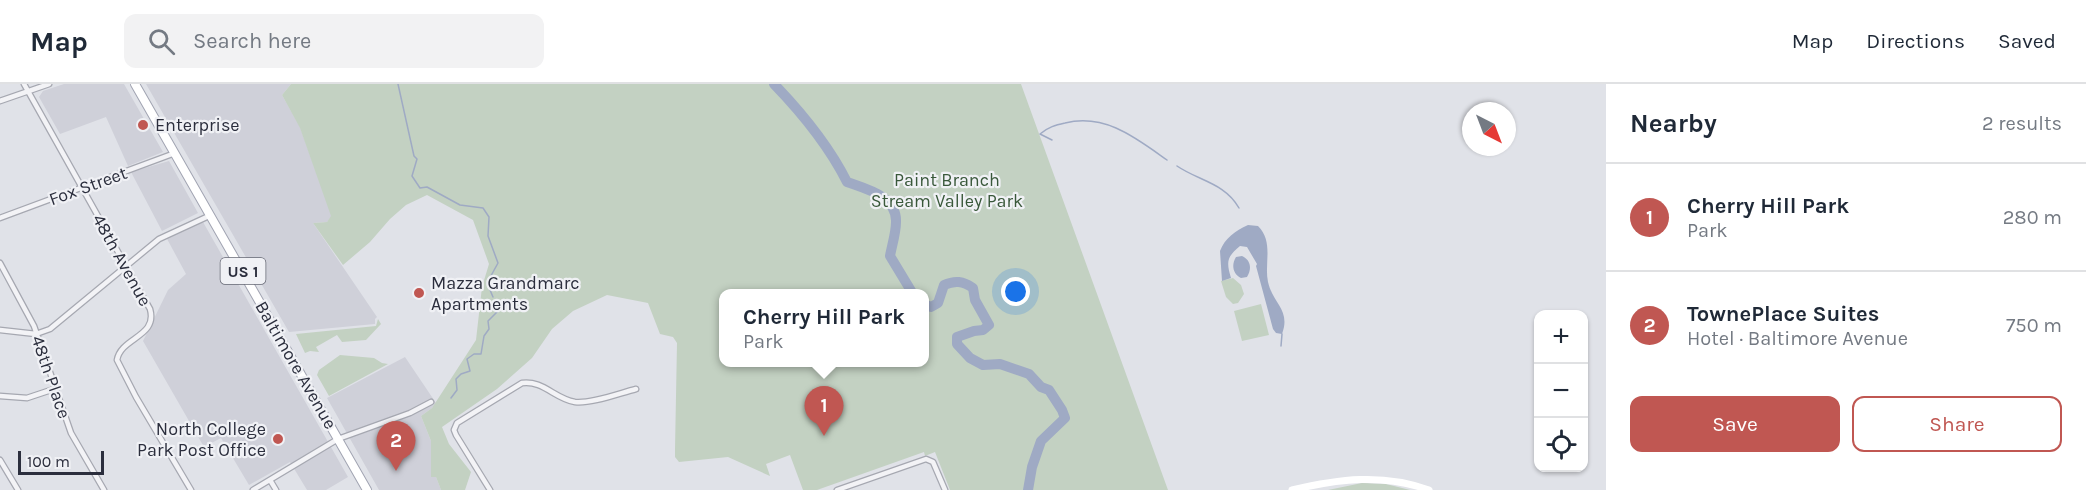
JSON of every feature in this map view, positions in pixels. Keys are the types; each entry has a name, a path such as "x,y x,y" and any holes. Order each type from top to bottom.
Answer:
{"main road":[{"name":"Baltimore Avenue","path":"135,84 367,490"},
{"path":"1292,490 1329,482 1364,478 1386,479 1429,490"}],"street":[{"name":"48th Avenue","path":"24,84 150,309 152,318 146,330 121,347 117,360 140,405 191,490"},
{"path":"0,101 49,84"},
{"name":"Fox Street","path":"0,218 175,153"},
{"path":"0,330 36,334 55,326 166,234 211,215"},
{"name":"48th Place","path":"0,263 34,326 71,433 104,490"},
{"path":"490,490 454,430 457,423 522,383 530,382 544,387 575,402 636,389"},
{"path":"0,396 27,398 54,389"},
{"path":"254,490 338,439 407,414 431,402"},
{"path":"837,490 926,459 933,462 945,490"},
{"path":"0,460 18,490"},
{"path":"270,480 276,490"}],"shaded area":[{"path":"64,84 124,84 163,152 128,166 106,117 60,134 39,97 43,91"},
{"path":"146,84 291,84 282,95 300,127 332,216 327,222 313,223 377,317 375,324 289,332"},
{"path":"169,161 198,213 162,231 131,172"},
{"path":"203,222 348,477 326,490 307,490 290,462 249,485 221,438 204,447 143,341 168,290 186,274 166,237"},
{"path":"405,357 436,403 421,416 431,441 431,476 436,477 441,490 379,490 327,398"}],"green space":[{"name":"Paint Branch Stream Valley Park","path":"291,84 1021,84 1168,490 950,490 935,452 925,456 924,452 817,490 803,490 790,455 766,464 770,476 728,457 679,462 675,457 677,343 673,337 660,334 648,303 607,295 573,311 552,329 532,358 497,389 442,427 449,444 471,472 465,490 441,490 436,477 431,477 431,441 421,416 432,408 476,340 482,287 489,264 473,220 427,195 406,205 370,242 343,265 313,223 327,222 331,216 300,128 282,95"},
{"path":"1233,278 1241,285 1244,294 1238,303 1233,304 1226,297 1221,281"},
{"path":"1261,304 1269,335 1242,341 1234,311"},
{"path":"378,319 381,324 366,340 342,342 337,335 316,347 319,352 305,353 296,334 376,326"},
{"path":"340,355 374,358 388,364 329,396 317,375 319,370"},
{"path":"1362,483 1386,484 1410,490 1328,490"}],"water":[{"path":"1248,225 1258,226 1266,239 1268,282 1283,313 1282,334 1276,333 1273,329 1257,264 1247,247 1240,246 1232,253 1228,263 1231,278 1222,281 1220,251 1222,246 1231,235"},
{"path":"1242,256 1249,262 1250,271 1247,277 1241,278 1236,274 1233,266 1236,257"}],"waterway":[{"path":"398,84 414,156 417,159 412,176 420,188 427,187 460,205 483,208 489,217 488,236 498,263 487,283 493,297"},
{"path":"774,84 814,131 847,182 879,195 891,206 896,222 890,256 910,289"},
{"path":"1052,140 1040,134 1062,124 1093,121 1132,136 1167,160"},
{"path":"1177,166 1219,188 1239,208"},
{"path":"929,306 938,303 944,285 948,283 959,282 973,288 975,300 989,325 983,330 957,337 957,344 970,358 983,365 1000,364 1029,374 1041,387 1049,390 1062,410 1065,418 1041,441 1032,467 1028,490"},
{"path":"451,398 457,390 456,379 461,374 470,371 467,359 474,354 481,354 484,336 489,329 488,321 500,309 496,300"},
{"path":"1281,346 1282,334"}],"place":[{"name":"Enterprise","path":"143,125"},
{"name":"Mazza Grandmarc Apartments","path":"419,293"},
{"name":"Cherry Hill Park","path":"824,436"},
{"name":"North College Park Post Office","path":"278,439"},
{"name":"TownePlace Suites","path":"396,471"}]}
